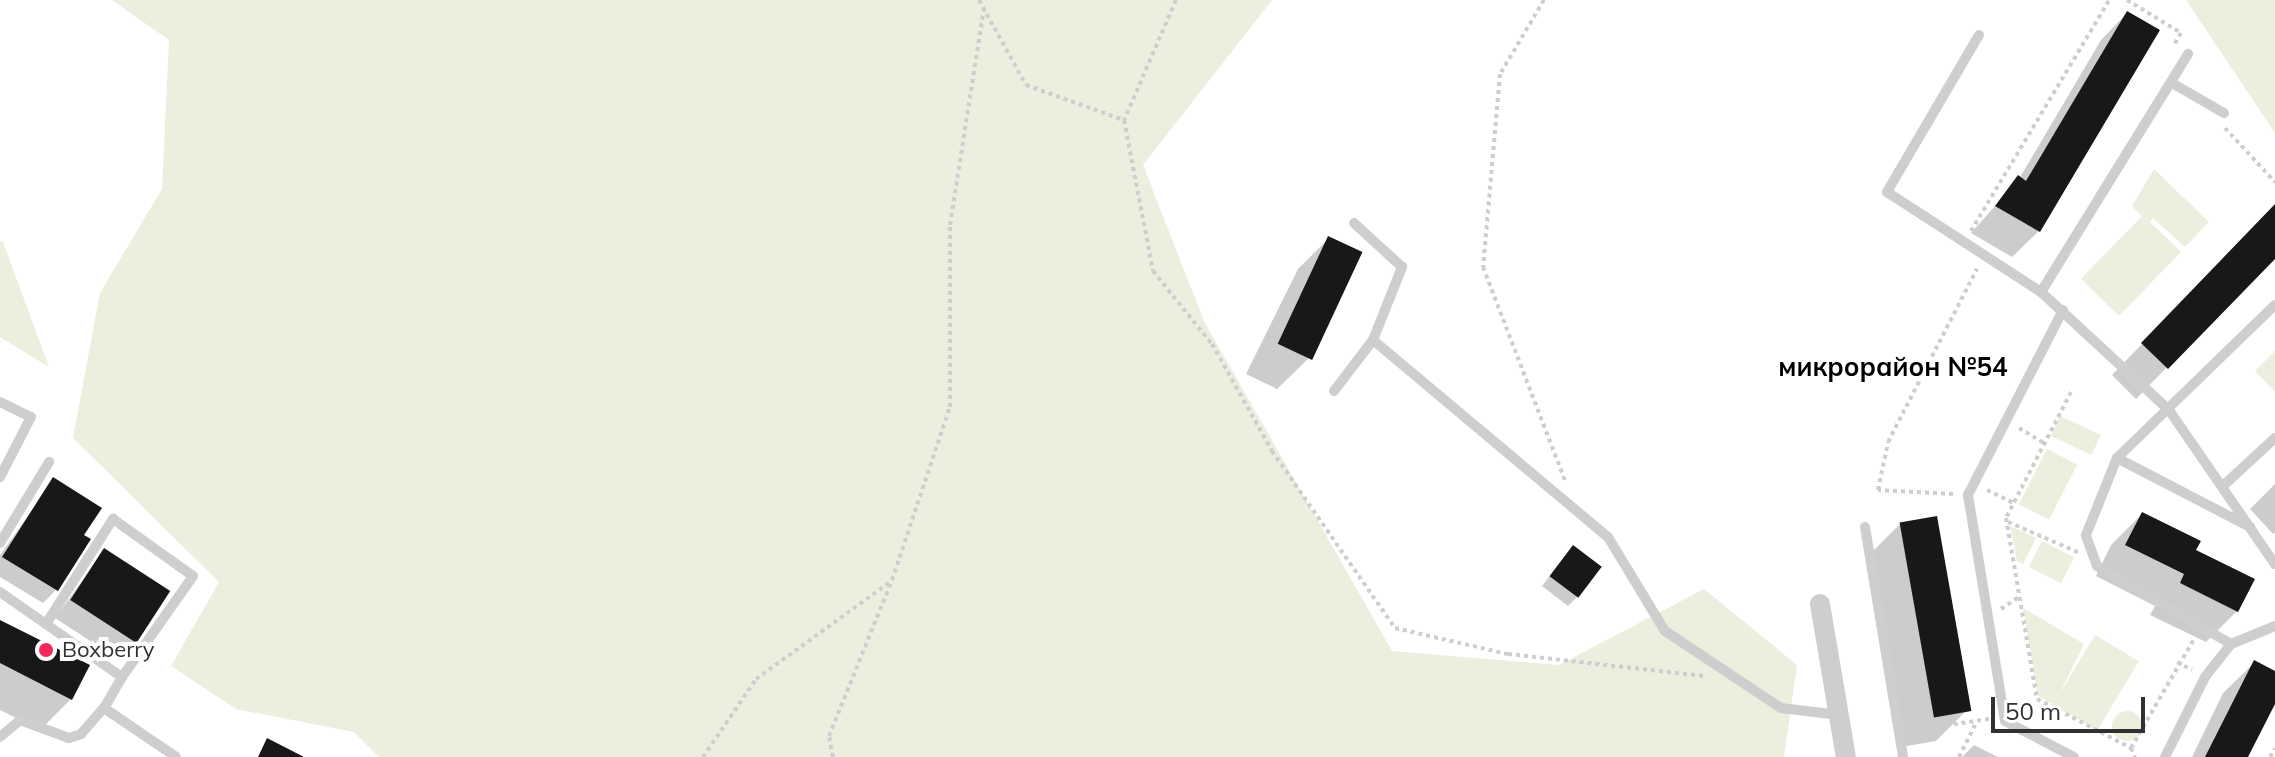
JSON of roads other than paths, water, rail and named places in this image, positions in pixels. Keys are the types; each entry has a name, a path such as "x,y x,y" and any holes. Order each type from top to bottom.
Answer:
{"street":[{"path":"1820,604 1846,757"}],"lane":[{"path":"1979,35 1887,192 1986,252 2041,292 2169,410 2224,485 2275,564"},
{"path":"2041,292 2188,54"},
{"path":"2172,83 2224,113"},
{"path":"1334,391 1373,340 1402,267 1354,223"},
{"path":"2231,644 2097,566 2086,535 2117,458 2275,305"},
{"path":"2063,310 1968,495 2004,717 2074,757"},
{"path":"1373,340 1579,517 1608,537 1665,631 1781,708 1839,715"},
{"path":"0,402 31,417 0,477"},
{"path":"2224,485 2275,438"},
{"path":"2117,458 2252,528"},
{"path":"0,543 49,462"},
{"path":"0,737 20,720 69,738 81,734 104,708 122,677 193,576 113,519 46,624"},
{"path":"1865,527 1903,757"},
{"path":"0,592 122,677"},
{"path":"2165,757 2205,677 2231,644 2275,626"},
{"path":"104,708 176,757"}],"place":[{"name":"Boxberry","path":"46,650"}],"district":[{"name":"микрорайон №54","path":"1893,367"}]}
